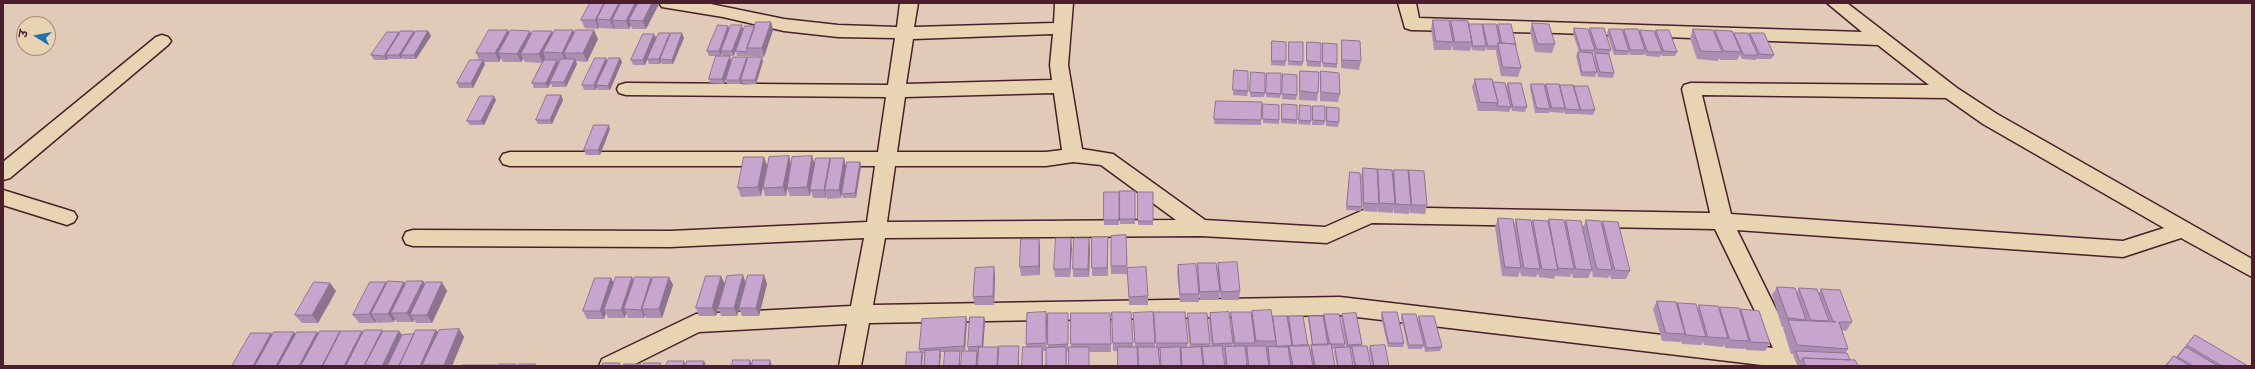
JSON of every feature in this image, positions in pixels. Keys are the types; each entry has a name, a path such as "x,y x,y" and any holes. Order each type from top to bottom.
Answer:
{"street":[{"path":"668,3 722,11 804,29 905,33 1062,28"},
{"path":"850,366 876,230 909,3"},
{"path":"1064,3 1058,65 1073,156"},
{"path":"1407,3 1411,24 1558,27 1882,39"},
{"path":"1836,3 1950,92 2033,145 2252,269"},
{"path":"3,173 162,41"},
{"path":"626,89 897,91 1062,86"},
{"path":"1792,362 1722,221 1691,89 1950,92"},
{"path":"510,159 1046,159 1073,156 1106,159 1201,228"},
{"path":"3,198 67,217"},
{"path":"413,238 670,239 876,230 1201,228 1327,234 1370,215 1722,221 2124,250 2184,230"},
{"path":"610,366 696,323 860,314 1340,306 1792,362"}],"building":[{"path":"590,3 604,3 595,20 581,20"},
{"path":"605,3 619,3 610,20 597,19"},
{"path":"621,3 635,3 626,21 612,20"},
{"path":"638,3 652,3 643,21 629,20"},
{"path":"1433,20 1449,20 1453,42 1436,41"},
{"path":"1451,20 1468,21 1472,42 1455,42"},
{"path":"756,22 771,22 762,48 747,48"},
{"path":"1532,23 1549,24 1555,44 1538,44"},
{"path":"1469,24 1482,24 1486,46 1473,46"},
{"path":"1483,24 1496,24 1500,43 1498,43 1498,46 1488,46"},
{"path":"1498,24 1511,24 1516,46 1515,44 1502,43"},
{"path":"718,25 728,26 719,51 707,51"},
{"path":"731,25 742,25 732,51 721,51"},
{"path":"745,26 755,26 747,52 736,51"},
{"path":"1574,28 1588,29 1595,50 1581,50"},
{"path":"1590,28 1604,28 1611,50 1597,49"},
{"path":"1609,29 1622,29 1629,51 1616,50"},
{"path":"1624,29 1638,29 1645,50 1631,50"},
{"path":"1693,29 1713,30 1722,52 1701,51"},
{"path":"489,30 508,30 495,53 476,53"},
{"path":"511,30 530,31 517,54 498,53"},
{"path":"555,30 573,30 562,53 543,52"},
{"path":"576,30 594,30 583,53 564,53"},
{"path":"1640,30 1654,31 1662,52 1648,52"},
{"path":"1656,30 1669,30 1677,52 1664,51"},
{"path":"1715,30 1732,31 1741,52 1724,51"},
{"path":"401,31 414,31 399,55 386,55"},
{"path":"416,31 428,31 414,55 401,55"},
{"path":"533,31 552,31 539,54 521,54"},
{"path":"387,32 399,32 384,56 371,55"},
{"path":"659,33 670,33 659,59 647,59"},
{"path":"671,33 682,33 672,60 660,59"},
{"path":"1734,33 1748,33 1758,55 1744,55"},
{"path":"1750,33 1764,33 1774,55 1760,54"},
{"path":"643,34 654,34 643,60 631,60"},
{"path":"1342,40 1360,41 1361,61 1342,60"},
{"path":"1272,41 1286,42 1286,61 1272,61"},
{"path":"1289,42 1303,42 1303,62 1289,61"},
{"path":"1307,42 1321,43 1321,62 1307,61"},
{"path":"1323,43 1337,44 1337,64 1323,63"},
{"path":"1498,43 1515,44 1521,68 1503,67"},
{"path":"1578,52 1592,53 1597,72 1582,72"},
{"path":"1595,53 1609,54 1614,73 1600,72"},
{"path":"716,56 730,56 722,79 709,79"},
{"path":"733,57 747,57 739,80 726,80"},
{"path":"748,57 762,57 755,80 741,80"},
{"path":"595,58 606,58 594,85 582,85"},
{"path":"609,58 620,58 608,86 596,85"},
{"path":"561,59 575,59 564,82 550,82"},
{"path":"470,60 483,60 471,83 457,83"},
{"path":"544,60 557,60 546,83 532,83"},
{"path":"1234,70 1248,71 1248,91 1233,90"},
{"path":"1300,71 1319,72 1318,93 1300,91"},
{"path":"1321,71 1339,73 1340,94 1321,92"},
{"path":"1251,72 1265,73 1265,93 1250,92"},
{"path":"1267,73 1281,73 1281,94 1266,93"},
{"path":"1283,74 1297,75 1297,95 1282,94"},
{"path":"1475,79 1492,79 1498,103 1480,102"},
{"path":"1493,82 1505,83 1511,107 1497,106 1498,103"},
{"path":"1508,83 1521,83 1527,107 1513,107"},
{"path":"1531,84 1544,84 1550,109 1537,108"},
{"path":"1546,84 1559,84 1565,108 1552,108"},
{"path":"1560,85 1573,85 1580,110 1566,109"},
{"path":"1574,86 1588,86 1595,110 1581,110"},
{"path":"547,95 561,95 550,120 536,120"},
{"path":"480,96 494,96 481,121 467,121"},
{"path":"1216,101 1262,102 1261,120 1214,119"},
{"path":"1263,104 1279,105 1279,120 1263,119"},
{"path":"1282,104 1297,105 1297,120 1282,119"},
{"path":"1300,105 1311,106 1311,121 1299,120"},
{"path":"1313,106 1325,106 1325,121 1313,120"},
{"path":"1327,107 1339,108 1339,122 1327,121"},
{"path":"594,125 609,125 598,150 584,150"},
{"path":"789,156 783,187 763,188 769,157"},
{"path":"812,156 807,187 787,188 792,157"},
{"path":"744,157 764,157 758,187 738,188"},
{"path":"816,158 830,158 824,190 810,190"},
{"path":"831,158 844,158 839,190 825,190"},
{"path":"847,162 860,162 855,193 842,194"},
{"path":"1363,168 1377,169 1379,204 1364,203"},
{"path":"1378,169 1392,170 1395,204 1380,203"},
{"path":"1394,170 1408,170 1411,205 1396,204"},
{"path":"1409,170 1424,171 1427,205 1412,205"},
{"path":"1350,172 1360,173 1362,207 1347,206"},
{"path":"1120,191 1135,191 1135,219 1120,219"},
{"path":"1104,192 1119,192 1119,220 1104,220"},
{"path":"1138,192 1153,192 1153,221 1138,221"},
{"path":"1498,218 1513,219 1521,268 1505,267"},
{"path":"1516,219 1531,220 1540,269 1524,268"},
{"path":"1549,219 1564,220 1574,269 1558,268"},
{"path":"1533,220 1548,221 1558,270 1542,269"},
{"path":"1566,220 1581,221 1592,270 1576,269"},
{"path":"1586,220 1601,221 1612,270 1597,269"},
{"path":"1603,221 1618,222 1630,271 1615,270"},
{"path":"1126,235 1127,266 1111,266 1111,236"},
{"path":"1092,237 1108,237 1107,268 1092,268"},
{"path":"1056,238 1071,238 1070,269 1054,269"},
{"path":"1074,238 1089,238 1088,269 1073,269"},
{"path":"1021,239 1039,239 1039,266 1020,267"},
{"path":"1237,262 1240,291 1221,292 1218,263"},
{"path":"1198,263 1216,263 1220,291 1200,292"},
{"path":"1196,264 1199,294 1180,294 1178,265"},
{"path":"994,267 993,296 973,297 975,268"},
{"path":"1146,267 1148,296 1129,297 1127,268"},
{"path":"743,275 734,308 718,308 727,276"},
{"path":"748,275 764,275 756,308 739,308"},
{"path":"706,276 721,276 712,308 696,308"},
{"path":"616,277 632,277 621,310 604,310"},
{"path":"635,277 651,277 641,310 624,309"},
{"path":"653,277 669,277 659,309 642,309"},
{"path":"595,278 611,278 600,311 583,311"},
{"path":"388,281 404,282 388,314 371,314"},
{"path":"407,281 423,281 407,313 391,313"},
{"path":"314,282 330,283 312,315 295,315"},
{"path":"370,282 386,282 369,314 353,315"},
{"path":"426,282 442,282 427,315 410,315"},
{"path":"1777,287 1795,288 1806,320 1788,318"},
{"path":"1799,288 1817,289 1829,321 1811,320"},
{"path":"1821,289 1840,290 1852,322 1839,322 1848,349 1797,345 1788,320 1836,322 1833,321"},
{"path":"1657,301 1676,302 1685,334 1666,333"},
{"path":"1678,303 1696,304 1706,337 1686,335"},
{"path":"1699,305 1718,306 1728,338 1708,337"},
{"path":"1720,307 1739,308 1749,341 1730,340"},
{"path":"1741,309 1759,311 1770,343 1751,342"},
{"path":"1271,310 1276,341 1256,341 1252,311"},
{"path":"1046,312 1046,343 1026,344 1027,313"},
{"path":"1112,312 1131,312 1133,343 1113,343"},
{"path":"1153,312 1155,343 1135,343 1133,313"},
{"path":"1154,312 1185,312 1188,343 1156,343"},
{"path":"1229,312 1233,343 1213,344 1210,313"},
{"path":"1231,312 1251,312 1255,343 1235,343"},
{"path":"1382,312 1397,312 1404,343 1389,343"},
{"path":"1048,313 1068,313 1068,344 1048,345"},
{"path":"1071,313 1110,313 1111,344 1071,344"},
{"path":"1188,313 1207,313 1210,344 1191,344"},
{"path":"1356,313 1362,344 1348,345 1342,314"},
{"path":"1324,314 1339,314 1345,344 1330,344"},
{"path":"1402,314 1416,314 1424,345 1409,345"},
{"path":"1273,316 1287,316 1292,346 1277,347"},
{"path":"1289,316 1303,316 1308,346 1293,346"},
{"path":"1309,316 1323,316 1328,345 1313,345"},
{"path":"1419,316 1434,316 1442,347 1427,348"},
{"path":"966,317 964,346 919,349 922,319"},
{"path":"970,317 984,317 982,346 968,347"},
{"path":"459,329 444,365 422,365 439,330"},
{"path":"364,330 382,330 364,366 346,366"},
{"path":"416,330 436,330 420,366 399,366"},
{"path":"320,331 340,331 322,366 301,366"},
{"path":"341,331 362,331 344,366 323,366"},
{"path":"383,331 399,331 382,366 365,365"},
{"path":"274,332 294,332 276,366 255,366"},
{"path":"297,332 317,332 299,366 278,366"},
{"path":"251,333 271,333 253,366 232,366"},
{"path":"414,334 399,366 387,366 402,335"},
{"path":"2195,335 2248,366 2222,366 2187,345"},
{"path":"1331,344 1335,366 1315,366 1311,345"},
{"path":"1309,345 1313,366 1293,366 1289,346"},
{"path":"1385,345 1389,366 1374,366 1370,346"},
{"path":"999,346 1019,346 1018,366 998,366"},
{"path":"1222,346 1225,366 1204,366 1202,347"},
{"path":"1245,346 1247,366 1227,366 1225,347"},
{"path":"1247,346 1266,346 1269,366 1249,366"},
{"path":"1288,346 1291,366 1270,366 1268,347"},
{"path":"1352,346 1367,346 1371,366 1356,366"},
{"path":"979,347 998,347 997,366 978,366"},
{"path":"1023,347 1042,347 1042,366 1022,366"},
{"path":"1066,347 1066,366 1046,366 1046,348"},
{"path":"1069,347 1089,347 1089,366 1069,366"},
{"path":"1118,347 1137,347 1138,366 1118,366"},
{"path":"1138,347 1158,347 1160,366 1139,366"},
{"path":"1180,347 1181,366 1161,366 1160,348"},
{"path":"1201,347 1203,366 1182,366 1181,348"},
{"path":"1350,347 1353,366 1338,366 1335,348"},
{"path":"2186,347 2218,366 2193,366 2178,357"},
{"path":"940,350 939,366 924,366 925,351"},
{"path":"945,351 960,351 959,366 944,366"},
{"path":"962,351 977,351 976,366 961,366"},
{"path":"1796,351 1847,353 1850,360 1803,358 1800,361"},
{"path":"907,352 922,352 921,366 906,366"},
{"path":"2174,356 2190,366 2166,366"},
{"path":"1803,358 1855,360 1858,366 1806,366"},
{"path":"733,360 750,360 749,366 732,366"},
{"path":"753,360 770,360 769,366 752,366"},
{"path":"668,361 684,361 683,366 666,366"},
{"path":"687,361 704,361 702,366 686,366"},
{"path":"603,363 620,363 619,366 602,366"},
{"path":"644,363 661,363 660,366 643,366"},
{"path":"499,364 516,364 515,366 498,366"},
{"path":"519,364 536,364 535,366 518,366"},
{"path":"624,364 641,364 640,366 623,366"},
{"path":"462,365 479,365 461,366"},
{"path":"480,365 497,365 479,366"}]}
